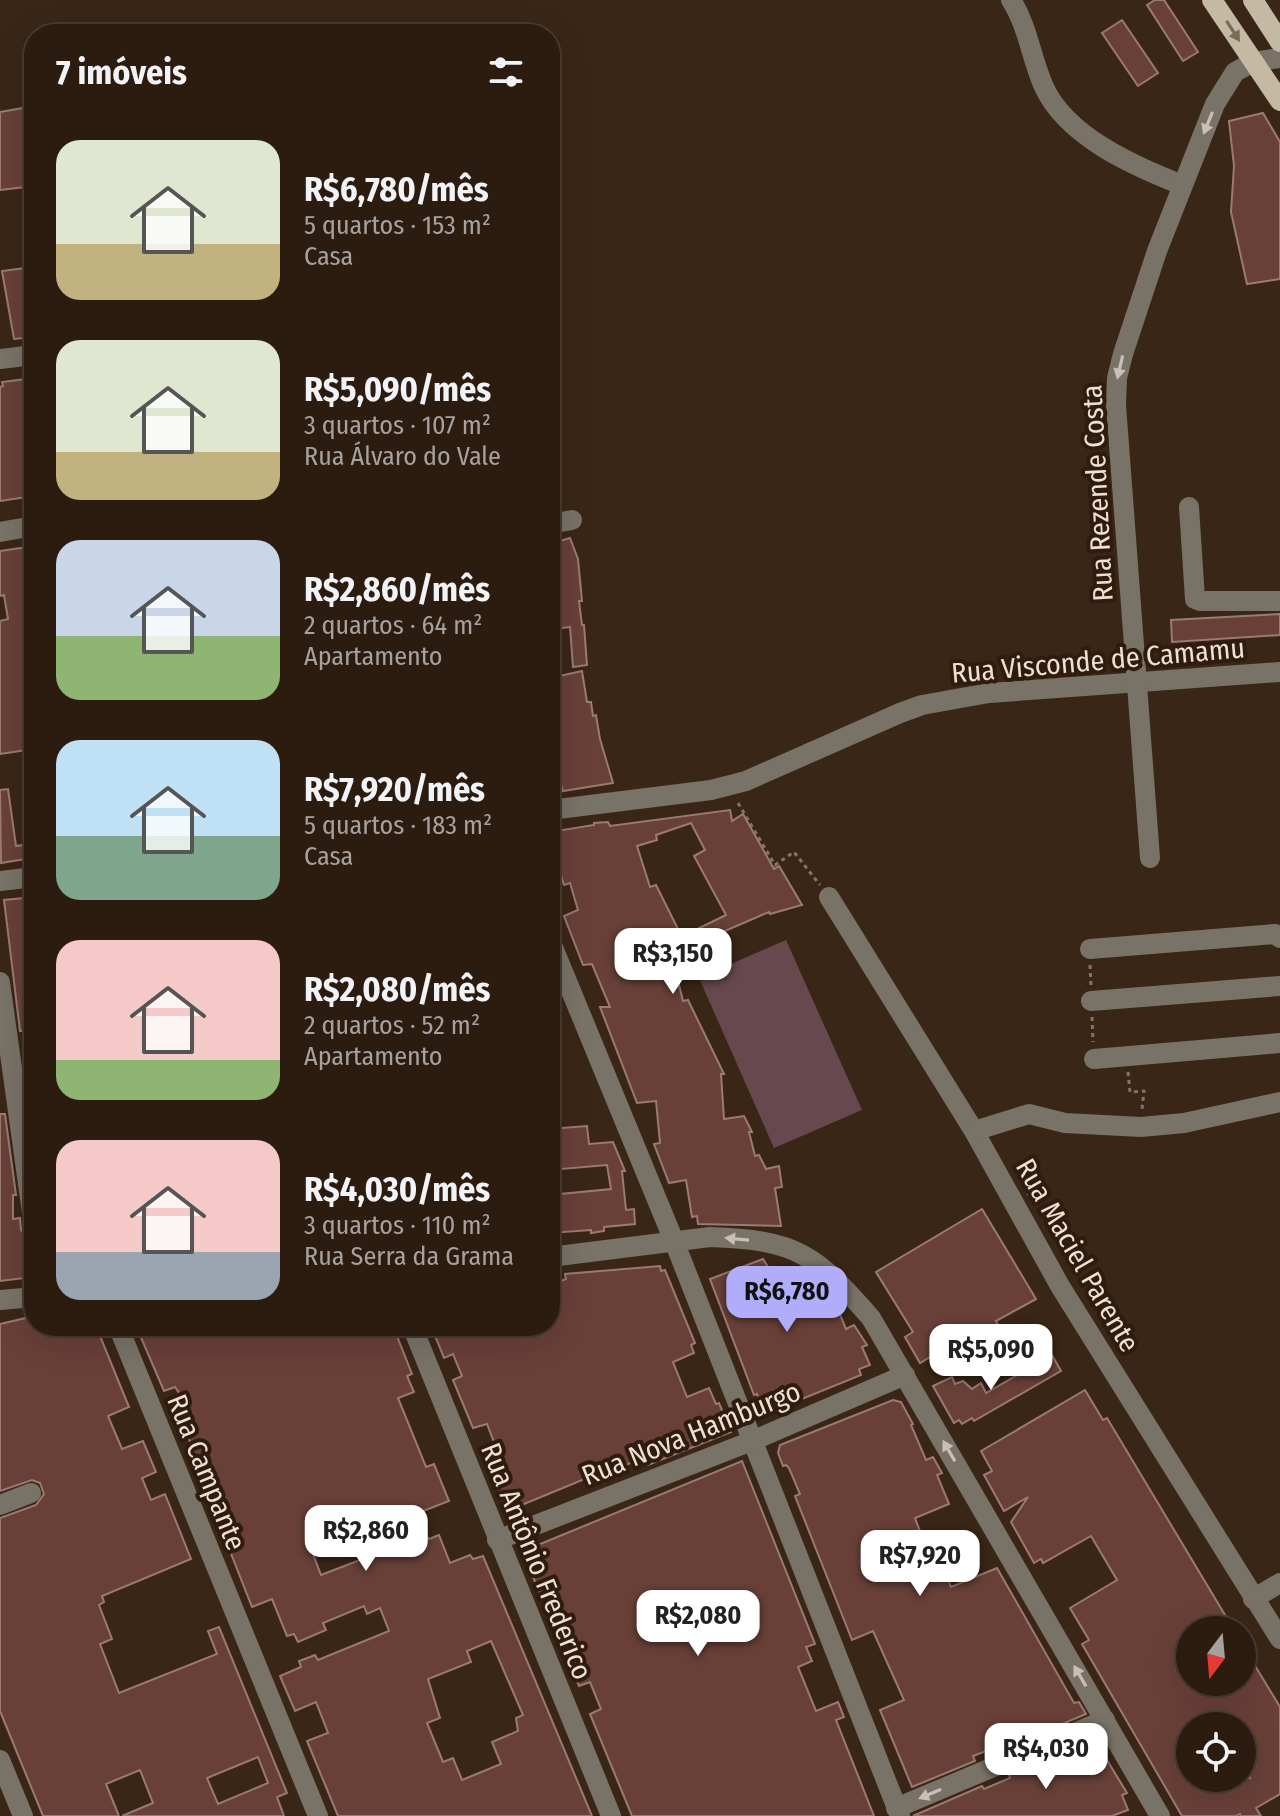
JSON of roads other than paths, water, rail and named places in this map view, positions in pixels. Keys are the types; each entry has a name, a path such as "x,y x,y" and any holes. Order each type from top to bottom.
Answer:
{"main road":[{"path":"1212,0 1280,101"},
{"path":"1253,0 1280,42"}],"street":[{"path":"1011,0 1019,13 1044,87 1056,107 1077,128 1110,151 1135,166 1182,185"},
{"path":"1253,62 1280,58"},
{"name":"Rua Rezende Costa","path":"1150,858 1116,405 1117,378 1157,251 1225,84 1235,72 1253,62"},
{"path":"0,359 24,356"},
{"path":"1189,507 1195,599 1280,601"},
{"path":"560,522 572,520"},
{"path":"0,532 24,528"},
{"name":"Rua Visconde de Camamu","path":"560,809 737,783 922,705 989,693 1280,672"},
{"path":"0,881 24,878"},
{"name":"Rua Maciel Parente","path":"829,897 974,1131 1060,1286 1280,1639"},
{"path":"1090,949 1280,936"},
{"path":"560,964 674,1241 898,1812 1105,1720"},
{"path":"0,982 24,1155"},
{"path":"1091,1001 1280,986"},
{"path":"1094,1059 1280,1043"},
{"path":"974,1131 1029,1114 1065,1123 1141,1127 1184,1123 1280,1102"},
{"path":"560,1256 710,1237 736,1238 781,1245 799,1252 820,1264 838,1280 871,1318 1160,1816"},
{"path":"0,1300 24,1298"},
{"name":"Rua Campante","path":"122,1336 318,1816"},
{"name":"Rua Antônio Frederico","path":"416,1336 611,1816"},
{"name":"Rua Nova Hamburgo","path":"497,1540 752,1441 905,1375"},
{"path":"0,1505 31,1493"},
{"path":"1253,1599 1280,1583"},
{"path":"0,1760 23,1816"}]}
